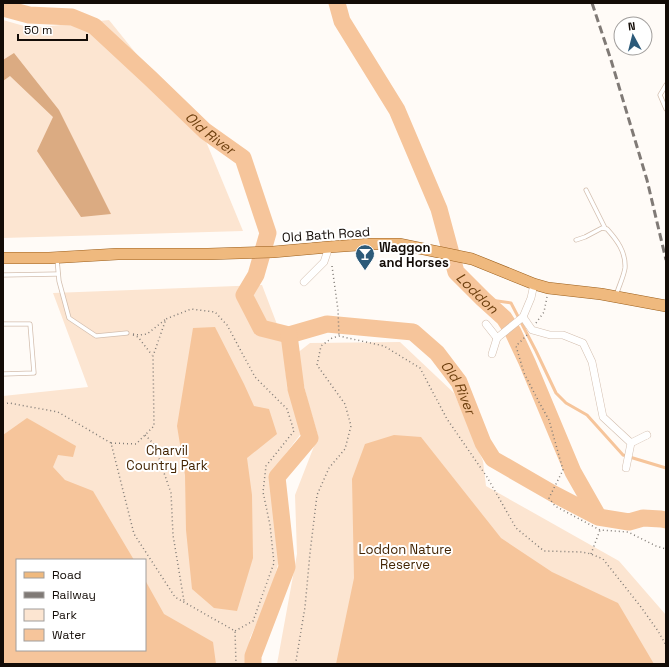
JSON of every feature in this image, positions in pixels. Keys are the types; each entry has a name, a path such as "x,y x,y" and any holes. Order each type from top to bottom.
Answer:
{"main road":[{"name":"Old Bath Road","path":"3,258 57,258 118,254 272,252 329,246 399,244 472,259 534,284 548,288 601,294 665,306"}],"street":[{"path":"304,282 324,262 329,246"},
{"path":"492,354 500,336 522,318 531,298 534,284"},
{"path":"522,318 532,330 550,335 563,335 583,343 592,362 603,417 631,443"},
{"path":"486,324 500,336"},
{"path":"631,443 647,435"},
{"path":"626,468 631,443"}],"lane":[{"path":"666,85 660,95 666,110"},
{"path":"586,190 605,228 614,237 623,252 624,268 615,297"},
{"path":"576,240 605,228"},
{"path":"57,258 59,281 69,318 96,336 127,333"},
{"path":"3,275 58,274"},
{"path":"3,324 30,324 34,373 3,374"}],"path":[{"path":"331,262 338,310 339,336"},
{"path":"536,324 544,312 548,288"},
{"path":"127,333 139,335 147,334 166,320 191,309 215,312 227,325 255,377 287,409 294,431 266,466 263,492 270,525 274,563 253,621 235,631"},
{"path":"3,404 9,403 58,412 111,443 136,444 154,426 153,356 166,320"},
{"path":"127,333 138,337 153,356"},
{"path":"294,664 296,661 305,607 310,552 318,495 329,468 345,449 350,426 345,404 317,365 320,346 332,338 339,336 384,346 420,368 447,419 487,477 516,528 544,551 582,552 603,559 641,607 666,645"},
{"path":"527,336 516,346 524,373 549,420 563,470 549,498 555,506 600,530 628,532 656,546 666,549"},
{"path":"145,435 154,444 171,492 173,535 185,602"},
{"path":"111,443 134,534 175,597 235,631"},
{"path":"591,554 600,530"},
{"path":"235,631 236,664"}],"green space":[{"path":"3,20 31,28 109,20 205,139 243,231 3,238"},
{"name":"Charvil Country Park","path":"262,285 283,340 287,387 303,431 271,473 280,557 270,594 250,638 248,664 3,664 3,396 88,387 53,293"},
{"name":"Loddon Nature Reserve","path":"400,342 454,393 483,461 486,486 619,561 666,615 666,664 277,664 297,554 295,495 318,436 296,354 310,343"}],"shaded area":[{"path":"14,53 59,110 111,214 81,217 37,151 53,117 10,76 3,81 3,60"}],"water":[{"path":"215,327 254,406 269,409 277,434 247,458 252,495 253,558 237,611 214,608 192,589 186,530 185,475 177,426 193,328"},
{"name":"Charvil Country Park","path":"27,418 76,446 73,457 58,455 53,467 65,480 93,491 133,559 16,559 16,651 146,651 146,582 164,614 213,642 216,664 3,664 3,435"},
{"path":"394,435 421,437 501,538 552,572 618,603 654,664 336,664 354,578 352,479 365,444"}],"waterway":[{"name":"Loddon","path":"337,3 342,21 397,110 439,209 456,272 504,318 513,332 573,472 598,516"},
{"name":"Old River","path":"3,8 29,15 72,17 94,26 205,131 243,158 268,233 256,275 244,295 261,328 289,335 327,324 413,332 437,353 459,382 483,443 493,459 552,493 598,517 629,522 643,518 666,520"},
{"path":"483,299 511,303 556,393 566,403 587,415 623,455 666,468"},
{"name":"Old River","path":"253,664 253,656 287,567 277,477 310,438 296,389 289,335"}],"railway":[{"path":"592,3 611,60 647,180 666,260"}],"place":[{"name":"Waggon and Horses","path":"365,271"}]}
